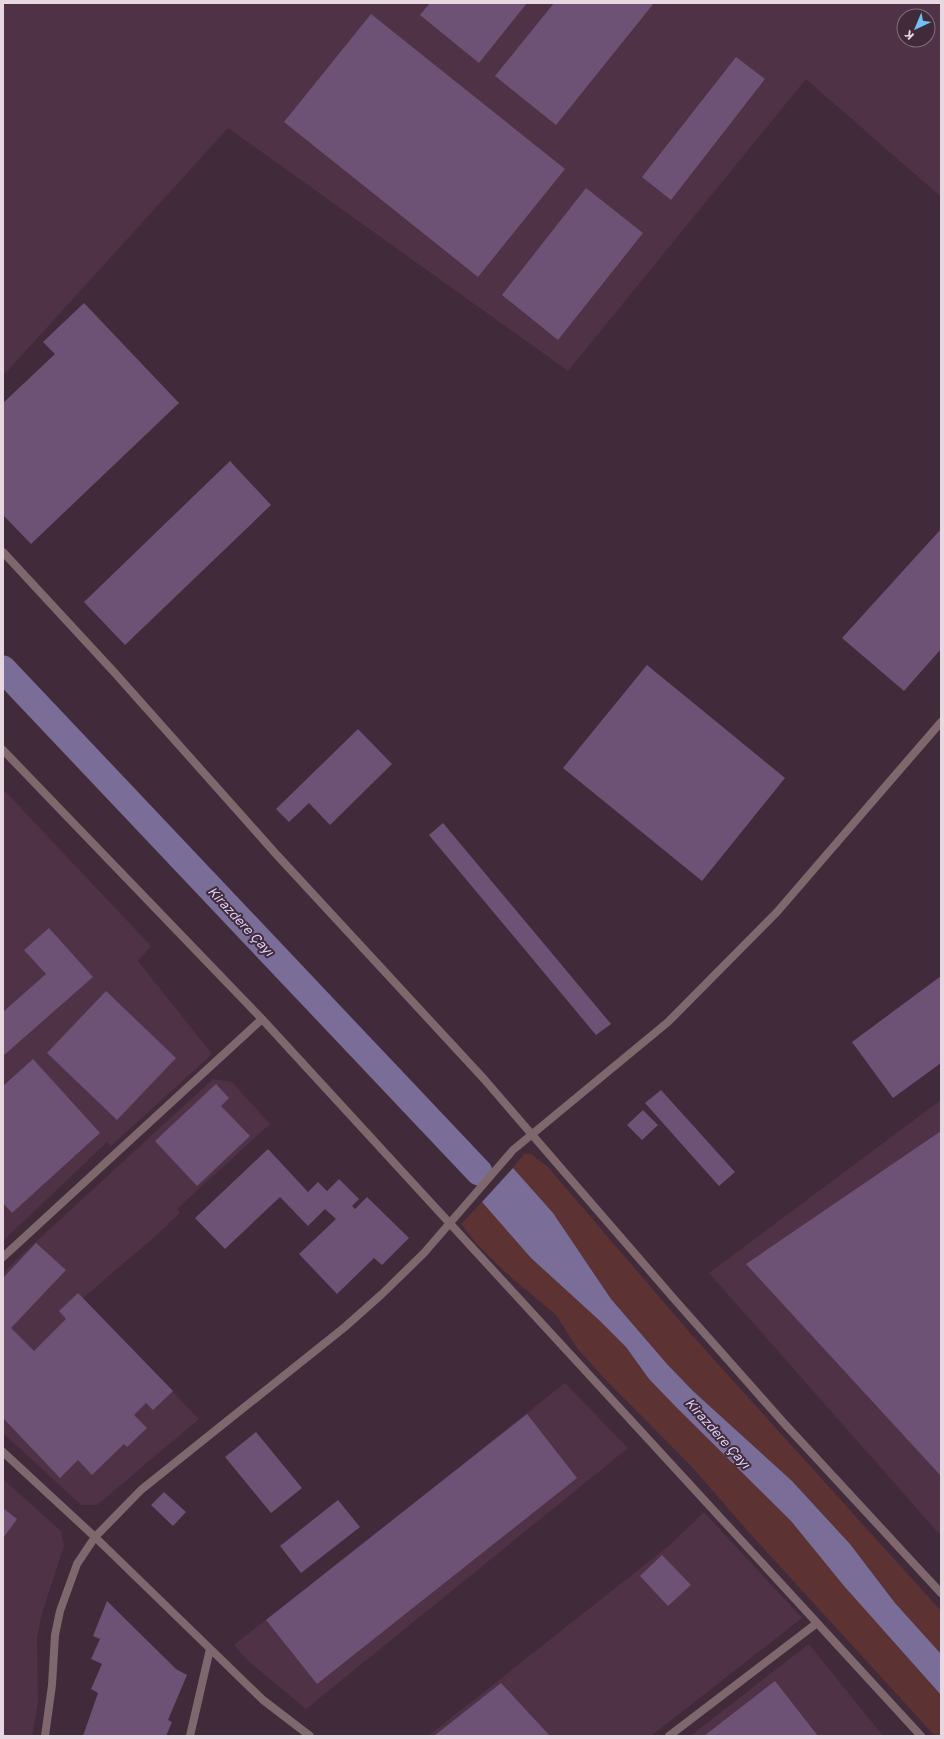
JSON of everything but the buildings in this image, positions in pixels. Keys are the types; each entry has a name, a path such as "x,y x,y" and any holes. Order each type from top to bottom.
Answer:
{"street":[{"path":"3,552 114,672 276,854 484,1078 766,1403 941,1593"},
{"path":"45,1736 52,1685 55,1635 60,1611 77,1564 95,1537 142,1489 327,1341 382,1294 414,1264 513,1150 531,1133 668,1022 777,912 941,722"},
{"path":"3,750 262,1019 449,1224 741,1538 817,1623 922,1736"},
{"path":"3,1257 262,1019"},
{"path":"3,1452 95,1537 263,1700 310,1736"},
{"path":"669,1736 817,1623"},
{"path":"190,1736 210,1649"}],"shaded area":[{"path":"3,3 941,3 941,197 806,79 568,371 228,128 3,376"},
{"path":"3,789 151,946 138,961 212,1054 111,1146 107,1142 3,1241"},
{"path":"213,1079 232,1082 270,1124 177,1209 180,1213 83,1298 199,1419 97,1505 81,1505 3,1433 3,1272"},
{"path":"941,1100 941,1536 709,1273"},
{"path":"524,1154 531,1154 547,1166 691,1334 941,1611 941,1654 895,1603 850,1544 792,1481 693,1391 667,1364 611,1299 583,1257 513,1168"},
{"path":"482,1202 531,1258 626,1347 649,1379 791,1521 844,1586 941,1695 941,1736 935,1736 754,1538 692,1467 603,1377 577,1348 556,1315 507,1274 475,1242 461,1224"},
{"path":"565,1383 628,1448 306,1709 247,1660 234,1645"},
{"path":"3,1479 61,1531 64,1546 42,1613 37,1638 38,1702 32,1736 3,1736"},
{"path":"704,1512 802,1618 651,1736 428,1736 671,1544"},
{"path":"809,1644 883,1736 690,1736"}],"water":[{"path":"513,1168 553,1213 611,1299 667,1364 693,1391 792,1481 850,1544 895,1603 941,1654 941,1695 844,1586 791,1521 649,1379 626,1347 531,1258 482,1202"}],"waterway":[{"name":"Kirazdere Çayı","path":"3,669 479,1172"}]}
